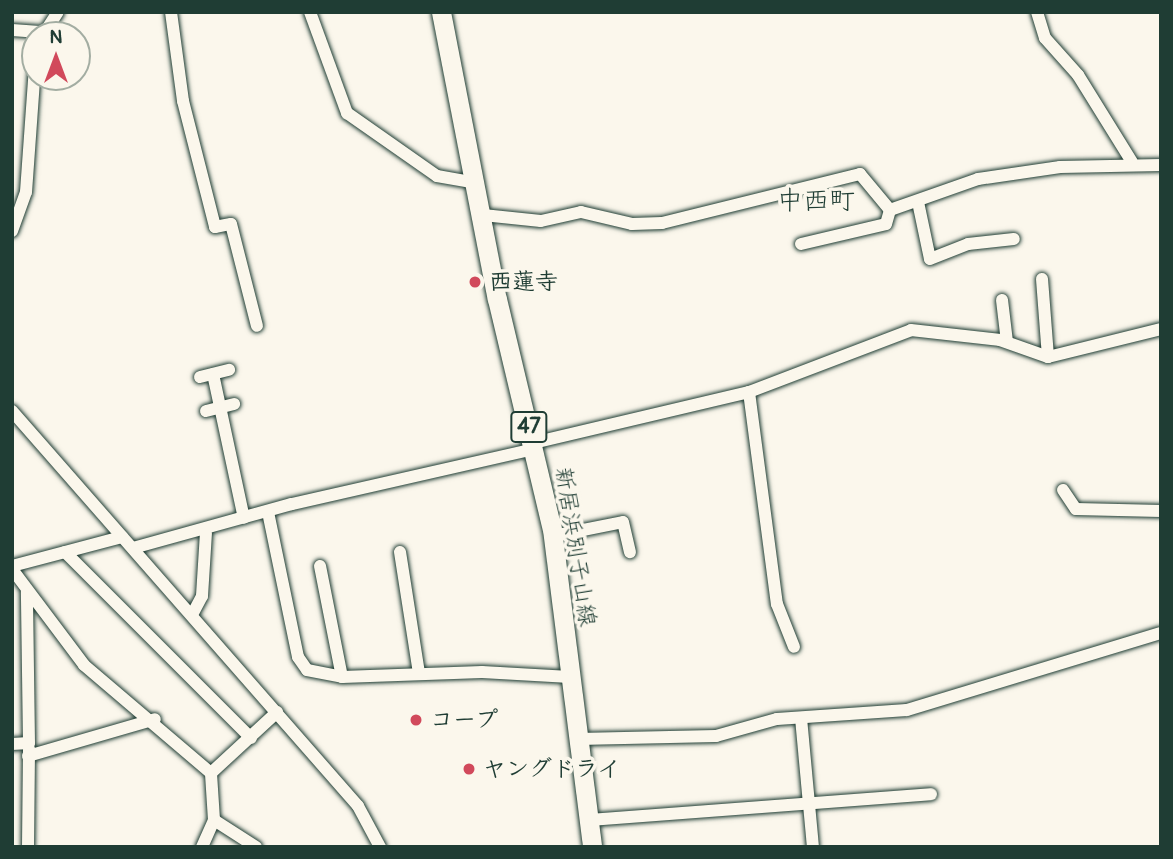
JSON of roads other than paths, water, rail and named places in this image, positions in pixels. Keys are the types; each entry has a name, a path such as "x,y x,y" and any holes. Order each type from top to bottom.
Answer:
{"main road":[{"name":"新居浜別子山線","path":"441,12 482,215 553,536 592,847"}],"street":[{"path":"171,12 183,101 215,227 231,224 257,326"},
{"path":"310,12 347,113 437,176 477,183"},
{"path":"1037,12 1045,38 1078,75 1132,162 1140,168 1161,165"},
{"path":"12,231 26,192 33,91"},
{"path":"890,210 978,179 1132,162"},
{"path":"482,215 541,221 581,212 632,224 662,223 860,174 890,210"},
{"path":"918,202 930,259 968,244 1014,239"},
{"path":"801,244 886,224 890,210"},
{"path":"1042,279 1048,357"},
{"path":"1002,300 1007,342"},
{"path":"133,548 206,533 244,518 749,392 911,330 1007,342 1048,357 1161,329"},
{"path":"200,377 229,370"},
{"path":"214,374 228,405 230,456 244,518"},
{"path":"749,392 777,604 794,647"},
{"path":"206,411 228,405"},
{"path":"12,411 122,537 193,613 358,806 380,847"},
{"path":"217,459 230,456"},
{"path":"1063,490 1076,509 1161,511"},
{"path":"268,512 298,657 307,670 342,677 419,674 570,677"},
{"path":"553,536 623,522 630,552"},
{"path":"193,613 202,596 206,533"},
{"path":"122,537 12,568 27,592 84,665 155,719 211,773 214,820 202,847"},
{"path":"65,552 251,738"},
{"path":"400,552 419,674"},
{"path":"320,566 342,677"},
{"path":"27,592 28,847"},
{"path":"578,739 716,736 801,718 906,710 1161,633"},
{"path":"211,773 277,712"},
{"path":"801,718 813,847"},
{"path":"12,744 28,749 155,719"},
{"path":"589,820 931,794"},
{"path":"214,820 256,847"}],"place":[{"name":"西蓮寺","path":"475,282"},
{"name":"コープ","path":"416,720"},
{"name":"ヤングドライ","path":"469,769"}],"district":[{"name":"中西町","path":"816,202"}]}
